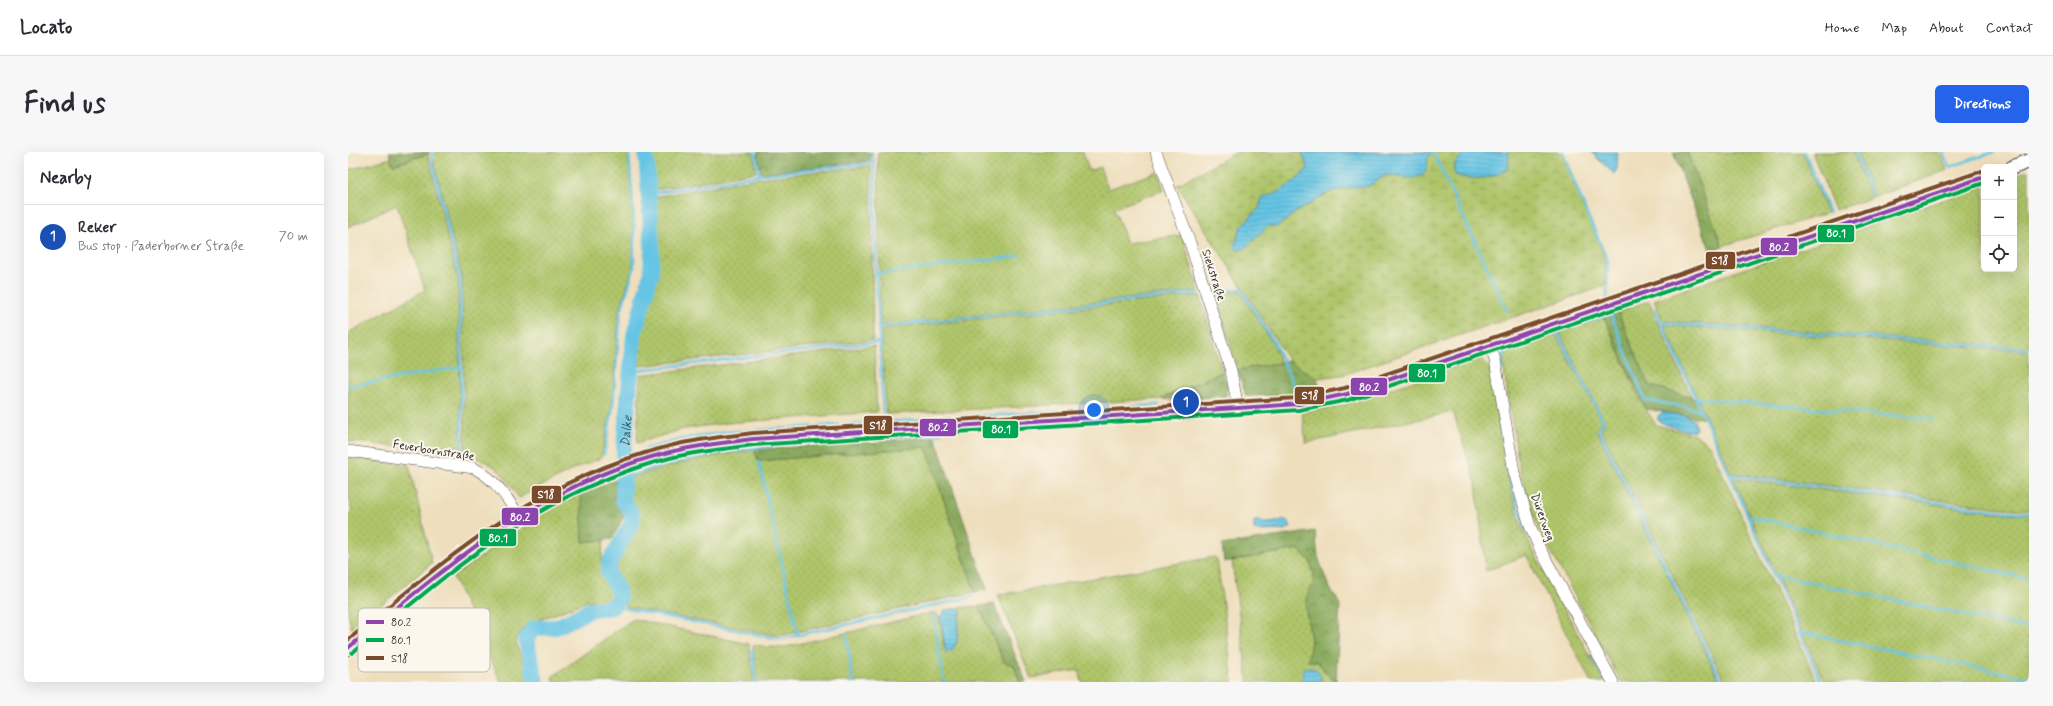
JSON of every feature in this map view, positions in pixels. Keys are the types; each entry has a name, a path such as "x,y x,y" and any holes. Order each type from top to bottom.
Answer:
{"main road":[{"path":"2017,166 2029,161"},
{"path":"398,608 475,546 519,516 549,498 616,469 688,448 753,439 1298,404 1323,400 1347,394 1981,178"},
{"path":"348,648 358,640"}],"street":[{"name":"Siekstraße","path":"1156,152 1190,243 1231,371 1238,408"},
{"name":"Dürerweg","path":"1490,345 1495,360 1514,472 1530,526 1540,549 1613,682"},
{"name":"Feuerbornstraße","path":"348,451 474,468 489,476 498,485 519,516"}],"green space":[{"path":"389,152 429,152 430,153 393,165"},
{"path":"435,152 628,152 634,217 633,268 619,312 612,407 601,458 574,469 519,498 503,475 492,465 485,461 465,455 462,278 434,162"},
{"path":"652,152 753,152 756,172 654,190"},
{"path":"757,152 870,152 871,161 761,173"},
{"path":"878,152 1083,152 1089,171 1100,167 1108,189 1158,172 1164,190 1114,208 1127,243 1182,235 1199,291 880,326"},
{"path":"1237,152 1562,152 1606,260 1605,286 1342,375 1317,378 1289,361 1177,185"},
{"path":"1673,152 1687,152 1722,246 1711,252"},
{"path":"1687,152 1803,152 1827,213 1722,246"},
{"path":"1812,152 1853,152 1871,198 1835,210"},
{"path":"1857,152 1940,152 1947,170 1874,197"},
{"path":"428,154 458,280 461,454 348,441 348,333 425,290 397,205 348,227 348,170 391,158 393,165"},
{"path":"871,166 873,340 639,366 640,338 657,276 658,246 654,197 759,178"},
{"path":"2029,170 2029,348 1663,321 1654,300 1981,187 1981,272 2017,272 2017,175"},
{"path":"1240,291 1275,347 1280,363 1238,370 1215,293"},
{"path":"1200,295 1222,372 1161,399 886,414 881,329"},
{"path":"1649,301 1692,398 1649,385 1618,312"},
{"path":"1618,312 1649,385 1698,400 1707,419 1646,409 1604,317"},
{"path":"1604,317 1641,402 1656,425 1696,435 1710,446 1817,682 1725,682 1601,430 1605,422 1559,332"},
{"path":"1664,325 2029,351 2029,510 2001,508 1731,473"},
{"path":"1555,333 1603,422 1598,426 1597,430 1720,682 1621,682 1537,525 1520,471 1503,365 1505,355 1509,351"},
{"path":"874,346 877,412 726,423 684,429 637,443 640,375"},
{"path":"1481,358 1491,369 1507,475 1521,525 1534,553 1604,682 1591,682 1526,555 1486,571 1476,483 1453,412 1306,443 1302,412 1341,406"},
{"path":"1289,361 1317,378 1321,393 1293,398 1281,395 1246,396 1238,370"},
{"path":"1222,372 1227,385 1226,396 1177,400 1161,399"},
{"path":"935,437 987,589 975,592 926,447 758,461 755,450"},
{"path":"926,447 975,592 779,636 626,607 623,589 615,571 617,562 635,524 636,514 630,500 630,478 661,468 692,461 755,450 758,461"},
{"path":"348,457 409,465 432,563 377,608 358,608 358,624 352,629 348,615 348,515 352,512 348,493"},
{"path":"1733,478 2001,513 2029,514 2029,682 1824,682"},
{"path":"616,480 615,498 624,516 612,539 583,542 581,493"},
{"path":"581,493 583,542 604,540 602,567 605,579 612,592 610,601 604,603 590,600 526,625 516,639 517,646 526,668 528,682 501,682 490,658 490,608 467,608 453,577 540,515"},
{"path":"1315,531 1318,557 1328,585 1340,604 1336,681 1326,673 1318,662 1308,661 1311,640 1306,610 1308,594 1313,583 1314,575 1310,561 1298,549 1224,562 1222,545"},
{"path":"1298,549 1310,561 1314,575 1313,583 1308,594 1306,610 1311,640 1308,661 1318,662 1326,673 1336,682 1248,682 1232,561"},
{"path":"1214,557 1217,559 1233,682 1082,682 1079,670 1031,678 998,595"},
{"path":"994,604 1026,682 1020,682 1014,665 1004,662 979,606"},
{"path":"979,606 1004,662 1014,665 1020,682 757,682 753,645 781,648 935,612 940,617 944,647 953,647 957,639 958,621 961,612 959,608"},
{"path":"633,619 749,644 754,682 554,682 552,677"}],"water":[{"path":"1302,152 1433,152 1428,157 1427,169 1424,174 1420,176 1408,178 1386,175 1367,187 1353,187 1332,191 1296,212 1277,227 1268,226 1244,249 1237,250 1234,247 1241,227 1259,208 1262,198 1287,186 1308,168"},
{"path":"1463,152 1509,152 1508,169 1501,173 1482,178 1469,178 1455,175 1454,166 1458,159 1463,155"},
{"path":"1591,152 1618,152 1617,169 1614,174"},
{"path":"1662,412 1686,416 1694,420 1696,429 1693,432 1660,422 1658,420 1658,416"},
{"path":"1257,520 1269,523 1286,520 1290,523 1290,528 1284,530 1258,531 1254,530 1254,522"},
{"path":"959,608 961,612 957,641 951,652 946,653 940,617 945,610"},
{"path":"1304,667 1316,669 1320,675 1321,682 1302,682"}],"waterway":[{"path":"432,152 432,161 460,279 462,455"},
{"path":"604,455 613,407 621,312 634,268 634,217 629,152"},
{"name":"Dalke","path":"536,682 526,639 534,628 557,627 592,609 612,607 619,599 618,590 608,572 610,561 632,523 632,514 623,500 624,447 634,335 651,274 652,245 646,152"},
{"path":"755,152 759,175"},
{"path":"872,152 874,163 876,274 883,412"},
{"path":"1433,152 1507,311"},
{"path":"1563,152 1585,209 1608,260 1607,301"},
{"path":"1805,152 1829,213"},
{"path":"1855,152 1872,195"},
{"path":"1943,152 1949,167 1994,152"},
{"path":"649,194 759,175 874,163"},
{"path":"876,274 1019,256"},
{"path":"1213,292 1241,289 1276,346 1294,386"},
{"path":"878,327 1199,293"},
{"path":"1655,309 1701,410"},
{"path":"1609,310 1645,400 1701,410 1821,682"},
{"path":"1610,314 1557,332 1604,422 1598,429 1722,682"},
{"path":"1662,323 2029,349"},
{"path":"631,371 879,342"},
{"path":"1502,370 1503,354 1511,348"},
{"path":"348,386 461,367"},
{"path":"1296,392 1297,397"},
{"path":"1695,398 1933,419"},
{"path":"646,449 683,439 725,432 1159,405"},
{"path":"623,478 662,466 740,450 780,445 941,434"},
{"path":"1502,435 1508,474 1526,530"},
{"path":"624,456 635,453"},
{"path":"759,462 798,635"},
{"path":"1730,475 2001,511 2029,513"},
{"path":"1748,516 2029,579"},
{"path":"1774,575 2029,628"},
{"path":"617,604 622,608 780,639 972,597"},
{"path":"933,613 944,682"},
{"path":"1799,632 2029,678"},
{"path":"846,634 853,682"},
{"path":"752,650 756,682"},
{"path":"1592,656 1607,682"}],"transit line":[{"name":"S18","path":"387,608 459,551 534,501 575,480 619,462 666,447 698,440 753,433 1298,398 1345,388 1981,171"},
{"name":"80.2","path":"397,608 460,558 537,506 579,484 623,466 670,452 753,439 1299,404 1347,394 1981,178"},
{"name":"80.1","path":"407,608 462,564 539,512 580,491 623,472 670,458 754,445 1299,410 1348,400 1981,184"},
{"name":"S18","path":"348,640 358,632"},
{"name":"80.2","path":"348,648 358,640"},
{"name":"80.1","path":"352,653 358,648"}],"place":[{"name":"Reker","path":"1186,402"}]}
